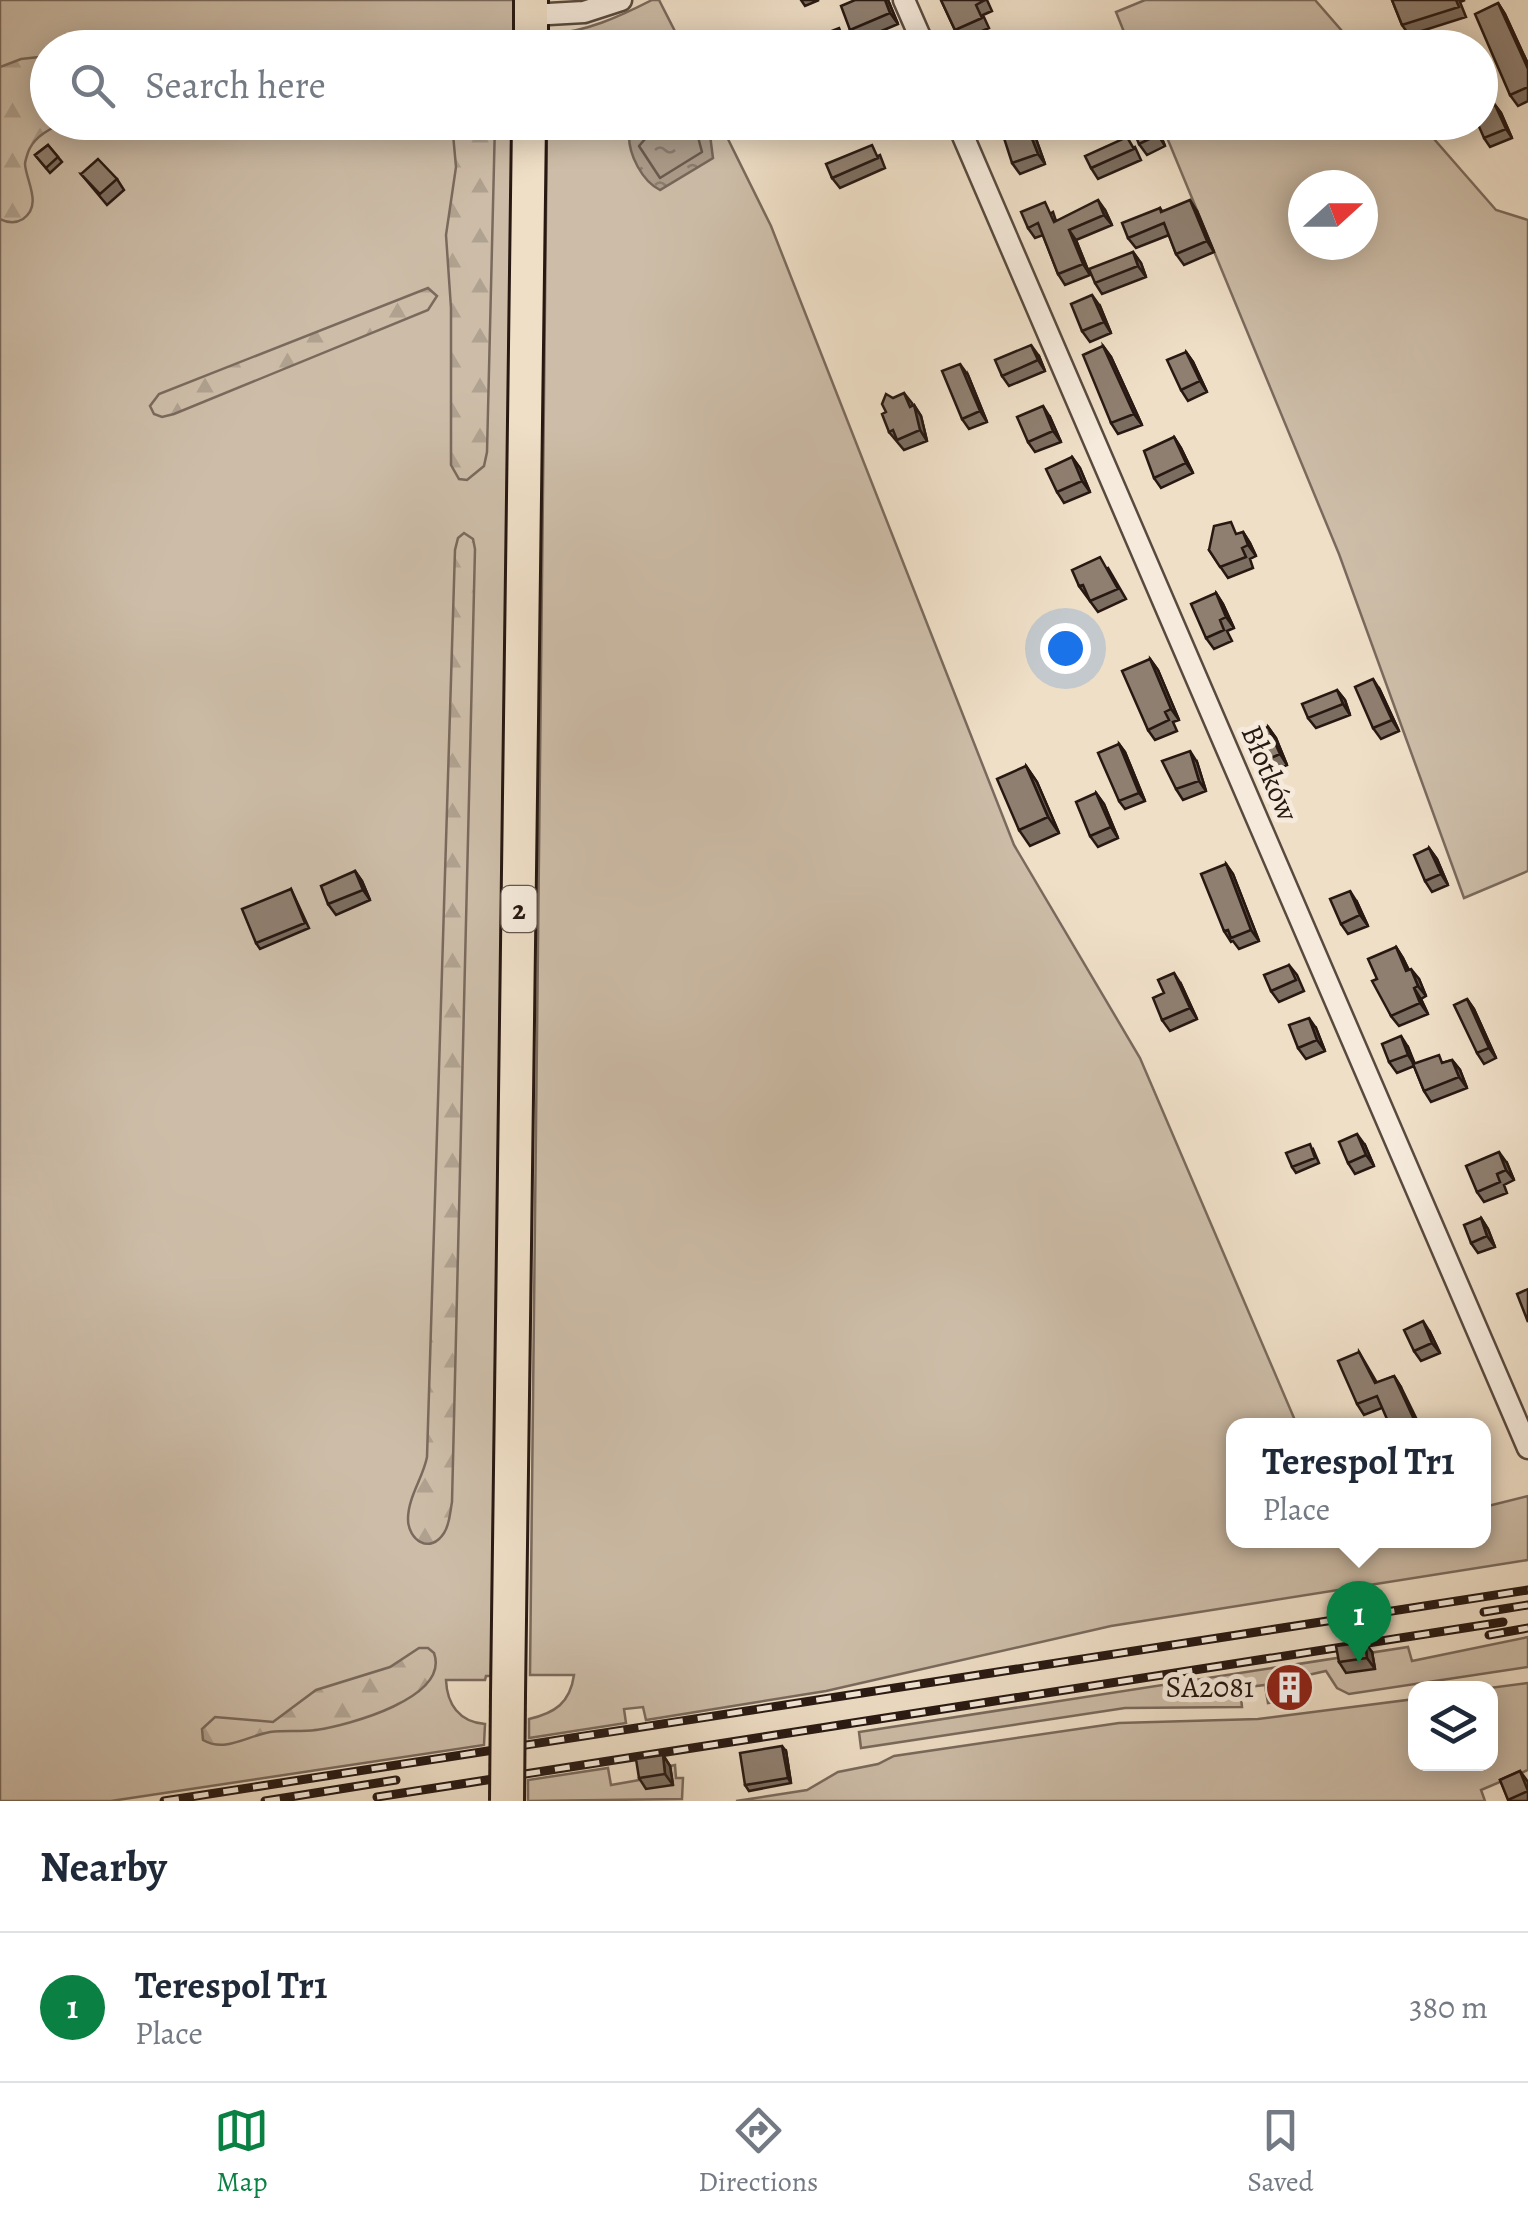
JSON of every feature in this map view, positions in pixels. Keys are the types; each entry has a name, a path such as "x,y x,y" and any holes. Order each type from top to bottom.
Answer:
{"highway":[{"name":"2","path":"506,1801 529,140"}],"street":[{"path":"531,21 622,0"},
{"path":"904,0 916,30"},
{"name":"Błotków","path":"965,140 1528,1448"}],"green space":[{"path":"0,0 514,0 513,30 30,30 30,140 512,140 491,1676 485,1680 446,1680 449,1697 461,1716 485,1724 484,1745 111,1801 0,1801"},
{"path":"659,0 674,30 576,30 602,23"},
{"path":"1145,0 1315,0 1341,30 1123,30 1116,12"},
{"path":"30,58 30,140 37,140 25,164 33,200 23,219 9,222 0,219 0,67"},
{"path":"454,140 495,140 487,452 484,466 467,480 459,479 451,465 451,308 446,235 456,167"},
{"path":"547,140 728,140 771,226 1014,845 1140,1058 1294,1418 1226,1418 1226,1548 1491,1548 1491,1505 1528,1496 1528,1560 1111,1626 826,1691 646,1720 643,1707 624,1709 626,1723 529,1738 529,1719 560,1705 569,1693 574,1675 530,1675"},
{"path":"1168,140 1435,140 1496,210 1528,220 1528,871 1464,898 1339,554"},
{"path":"428,288 437,296 428,310 174,414 162,417 154,414 150,406 159,394"},
{"path":"464,533 473,539 475,549 452,1502 444,1533 426,1544 412,1533 408,1519 427,1457 455,550"},
{"path":"1528,1637 1528,1667 1435,1681 1408,1681 1408,1685 1349,1694 1337,1688 1326,1671 1299,1677 1299,1695 1293,1700 1268,1703 1265,1685 1240,1688 1242,1707 1125,1708 861,1748 859,1732 1408,1647 1412,1661"},
{"path":"419,1648 434,1653 435,1669 427,1683 412,1696 372,1715 316,1730 270,1732 228,1744 203,1740 202,1729 215,1717 273,1722 316,1690 390,1667"},
{"path":"1528,1683 1528,1770 1481,1790 1485,1801 736,1801 807,1790 838,1772 878,1764 894,1756 1119,1723 1258,1719 1408,1700 1408,1771 1498,1771 1498,1687"},
{"path":"675,1765 676,1778 683,1778 682,1799 528,1801 528,1780 608,1768 611,1785 645,1779 672,1785 670,1766"}],"water":[{"path":"630,140 711,140 713,158 660,190 642,174"}],"building":[{"path":"855,0 885,0 890,13 850,30 841,6"},
{"path":"941,0 985,0 976,5 982,18 955,30"},
{"path":"1392,0 1456,0 1459,7 1402,25"},
{"path":"1498,3 1528,69 1528,87 1510,95 1498,67 1498,30 1482,30 1475,14"},
{"path":"1498,112 1506,129 1498,132"},
{"path":"1005,140 1032,140 1038,154 1012,163"},
{"path":"1120,140 1129,140 1134,149 1091,168 1085,156"},
{"path":"48,145 58,157 46,168 35,155"},
{"path":"872,145 878,158 832,178 826,164"},
{"path":"98,159 117,179 100,194 81,174"},
{"path":"1098,200 1104,215 1069,230 1083,264 1058,274 1038,223 1028,228 1021,212 1045,202 1054,222"},
{"path":"1190,200 1207,241 1176,254 1164,223 1128,238 1122,223"},
{"path":"1133,252 1138,266 1095,283 1089,269"},
{"path":"1092,295 1104,322 1082,331 1071,304"},
{"path":"1031,345 1038,360 1002,376 995,360"},
{"path":"1103,346 1134,414 1111,423 1083,355"},
{"path":"1186,352 1200,381 1181,390 1167,360"},
{"path":"960,364 980,411 962,419 942,371"},
{"path":"904,393 910,407 914,405 920,430 897,440 893,430 889,432 882,404 886,394 893,398"},
{"path":"1043,406 1053,431 1028,442 1017,417"},
{"path":"1174,437 1186,463 1154,478 1144,451"},
{"path":"1072,457 1082,481 1057,492 1046,469"},
{"path":"1231,522 1236,534 1243,532 1248,545 1242,548 1246,557 1220,567 1209,550 1214,526"},
{"path":"1100,557 1118,589 1090,601 1072,570"},
{"path":"1216,593 1226,617 1220,620 1224,630 1206,638 1191,604"},
{"path":"1150,659 1171,709 1165,712 1169,720 1148,730 1122,671"},
{"path":"1373,679 1392,720 1373,728 1355,687"},
{"path":"1337,690 1343,704 1308,718 1302,704"},
{"path":"1268,727 1280,754 1266,760 1254,733"},
{"path":"1119,744 1139,793 1119,801 1098,753"},
{"path":"1190,751 1199,781 1176,789 1162,761"},
{"path":"1026,766 1048,817 1019,830 997,779"},
{"path":"1096,793 1111,827 1090,836 1076,802"},
{"path":"1429,848 1441,874 1425,881 1414,855"},
{"path":"1226,864 1251,930 1231,938 1228,930 1224,931 1201,874"},
{"path":"355,871 363,890 328,904 321,886"},
{"path":"291,889 305,923 256,943 242,909"},
{"path":"1350,891 1360,915 1341,924 1330,899"},
{"path":"1396,947 1406,971 1411,969 1420,1003 1391,1016 1372,981 1377,979 1368,959"},
{"path":"1289,965 1296,980 1271,991 1264,975"},
{"path":"1174,973 1190,1008 1162,1020 1153,998 1164,993 1158,980"},
{"path":"1467,999 1489,1048 1477,1053 1454,1005"},
{"path":"1309,1018 1317,1040 1298,1048 1289,1025"},
{"path":"1401,1036 1408,1055 1389,1062 1382,1044"},
{"path":"1439,1055 1442,1063 1452,1060 1459,1077 1424,1091 1413,1064"},
{"path":"1357,1134 1366,1155 1348,1163 1339,1142"},
{"path":"1310,1144 1315,1158 1292,1167 1286,1153"},
{"path":"1499,1152 1506,1170 1497,1174 1500,1182 1477,1192 1466,1166"},
{"path":"1481,1218 1487,1236 1471,1243 1464,1225"},
{"path":"1528,1289 1528,1322 1517,1294"},
{"path":"1423,1321 1432,1343 1414,1351 1404,1330"},
{"path":"1359,1352 1375,1383 1394,1376 1413,1418 1387,1418 1377,1396 1357,1404 1338,1361"},
{"path":"1365,1642 1367,1658 1339,1662 1336,1646"},
{"path":"782,1746 788,1778 745,1785 740,1753"},
{"path":"663,1755 665,1774 639,1778 636,1759"},
{"path":"1520,1771 1528,1791 1508,1800 1500,1780"}],"railway":[{"path":"164,1801 1528,1590"},
{"path":"1484,1612 1528,1605"},
{"path":"377,1797 1503,1622"},
{"path":"1489,1635 1528,1628"},
{"path":"265,1801 396,1780"}],"place":[{"name":"Terespol Tr1","path":"1359,1663"},
{"name":"SA2081","path":"1289,1687"}]}
